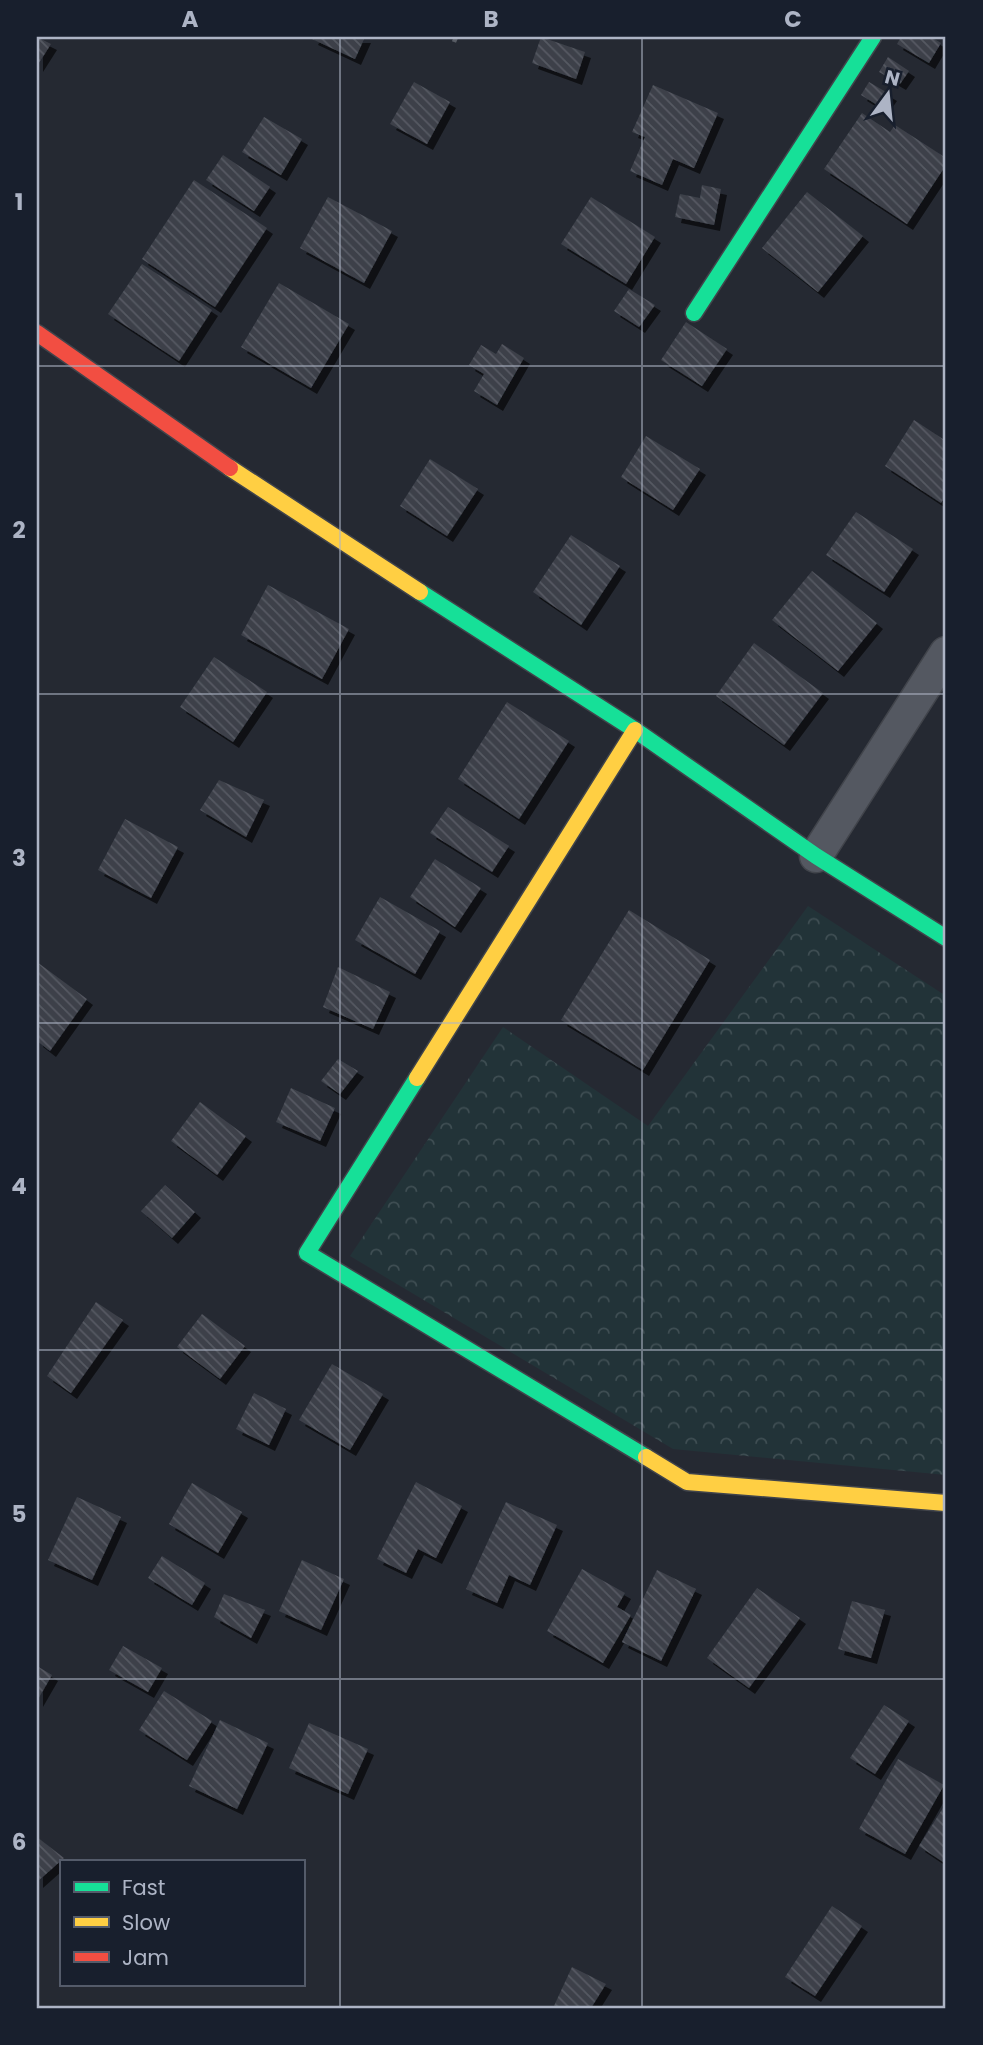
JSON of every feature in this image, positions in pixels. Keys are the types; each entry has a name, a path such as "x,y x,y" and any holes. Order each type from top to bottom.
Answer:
{"street":[{"path":"694,313 873,37"},
{"path":"37,333 254,485 635,730 816,856 946,938"},
{"path":"816,856 946,653"},
{"path":"635,730 307,1253 687,1482 946,1503"}],"green space":[{"path":"808,906 946,996 946,1475 673,1449 350,1256 503,1027 648,1126"}],"building":[{"path":"37,37 51,44 37,66"},
{"path":"365,37 355,59 312,39"},
{"path":"541,37 585,52 576,79 532,63"},
{"path":"901,37 931,37 941,43 929,63 897,44"},
{"path":"888,57 909,71 900,84 879,72"},
{"path":"414,82 450,102 427,144 390,124"},
{"path":"869,82 891,95 882,108 861,95"},
{"path":"653,85 718,113 694,168 673,159 662,185 630,171 645,137 632,132"},
{"path":"862,113 890,132 895,125 946,158 946,165 907,224 824,169"},
{"path":"264,117 302,139 281,175 242,152"},
{"path":"223,155 270,187 254,211 206,180"},
{"path":"194,180 267,228 215,307 142,259"},
{"path":"702,185 721,189 714,225 675,217 680,194 700,198"},
{"path":"807,192 863,236 818,292 762,248"},
{"path":"328,197 392,231 364,283 300,248"},
{"path":"591,197 655,237 626,284 561,244"},
{"path":"142,264 212,310 179,361 108,314"},
{"path":"279,283 349,324 311,388 241,347"},
{"path":"629,289 655,305 639,327 614,311"},
{"path":"686,322 727,349 702,386 661,360"},
{"path":"502,344 524,358 497,405 474,391 484,374 469,365 481,345 496,354"},
{"path":"914,420 946,441 946,494 941,503 885,466"},
{"path":"646,436 700,469 673,510 621,477"},
{"path":"430,459 478,489 447,536 400,506"},
{"path":"856,512 913,549 884,592 826,555"},
{"path":"571,535 620,566 581,625 533,592"},
{"path":"812,571 877,623 838,671 772,620"},
{"path":"268,585 349,629 322,679 241,635"},
{"path":"754,643 823,693 784,745 716,696"},
{"path":"214,657 267,692 233,742 180,707"},
{"path":"507,702 569,741 519,819 458,779"},
{"path":"219,780 264,800 246,837 200,810"},
{"path":"448,807 509,846 492,872 430,833"},
{"path":"125,819 178,847 151,898 98,870"},
{"path":"435,859 481,888 455,927 410,897"},
{"path":"380,897 440,931 415,974 355,940"},
{"path":"629,910 710,960 643,1070 561,1020"},
{"path":"37,962 87,999 50,1051 37,1041"},
{"path":"338,967 390,992 373,1029 323,1007"},
{"path":"338,1059 358,1071 340,1094 321,1081"},
{"path":"291,1088 335,1108 320,1141 276,1122"},
{"path":"200,1102 246,1136 217,1175 171,1141"},
{"path":"165,1185 195,1212 172,1238 141,1211"},
{"path":"96,1302 123,1320 71,1393 47,1376"},
{"path":"202,1314 245,1346 220,1379 177,1347"},
{"path":"332,1364 383,1394 350,1450 299,1420"},
{"path":"254,1393 286,1409 269,1445 236,1429"},
{"path":"416,1482 462,1506 436,1558 418,1549 406,1573 377,1559"},
{"path":"192,1483 242,1512 218,1553 169,1524"},
{"path":"77,1497 121,1517 92,1580 48,1560"},
{"path":"506,1502 557,1525 530,1585 509,1575 497,1603 466,1589"},
{"path":"162,1556 205,1583 192,1605 148,1578"},
{"path":"302,1560 344,1579 321,1630 279,1611"},
{"path":"582,1569 625,1593 617,1607 631,1615 603,1663 547,1631"},
{"path":"657,1570 696,1589 661,1661 622,1642"},
{"path":"757,1588 800,1618 749,1688 707,1658"},
{"path":"224,1594 265,1610 251,1638 214,1617"},
{"path":"852,1601 885,1610 871,1658 838,1649"},
{"path":"123,1646 162,1668 148,1692 109,1670"},
{"path":"37,1666 52,1675 37,1701"},
{"path":"164,1691 212,1721 187,1760 139,1730"},
{"path":"884,1705 909,1721 875,1774 850,1758"},
{"path":"220,1720 268,1743 237,1809 189,1786"},
{"path":"309,1723 368,1749 348,1794 289,1768"},
{"path":"898,1759 944,1785 905,1854 859,1829"},
{"path":"946,1803 946,1864 919,1846"},
{"path":"37,1837 64,1858 37,1882"},
{"path":"832,1906 862,1926 815,1996 785,1977"},
{"path":"572,1967 606,1984 591,2008 553,2008"}],"traffic: fast":[{"path":"694,313 873,37"},
{"path":"420,592 635,730 816,856 946,938"},
{"path":"417,1078 307,1253 646,1457"}],"traffic: slow":[{"path":"230,468 420,592"},
{"path":"417,1078 635,730"},
{"path":"646,1457 687,1482 946,1503"}],"traffic: jam":[{"path":"37,333 230,468"}]}
